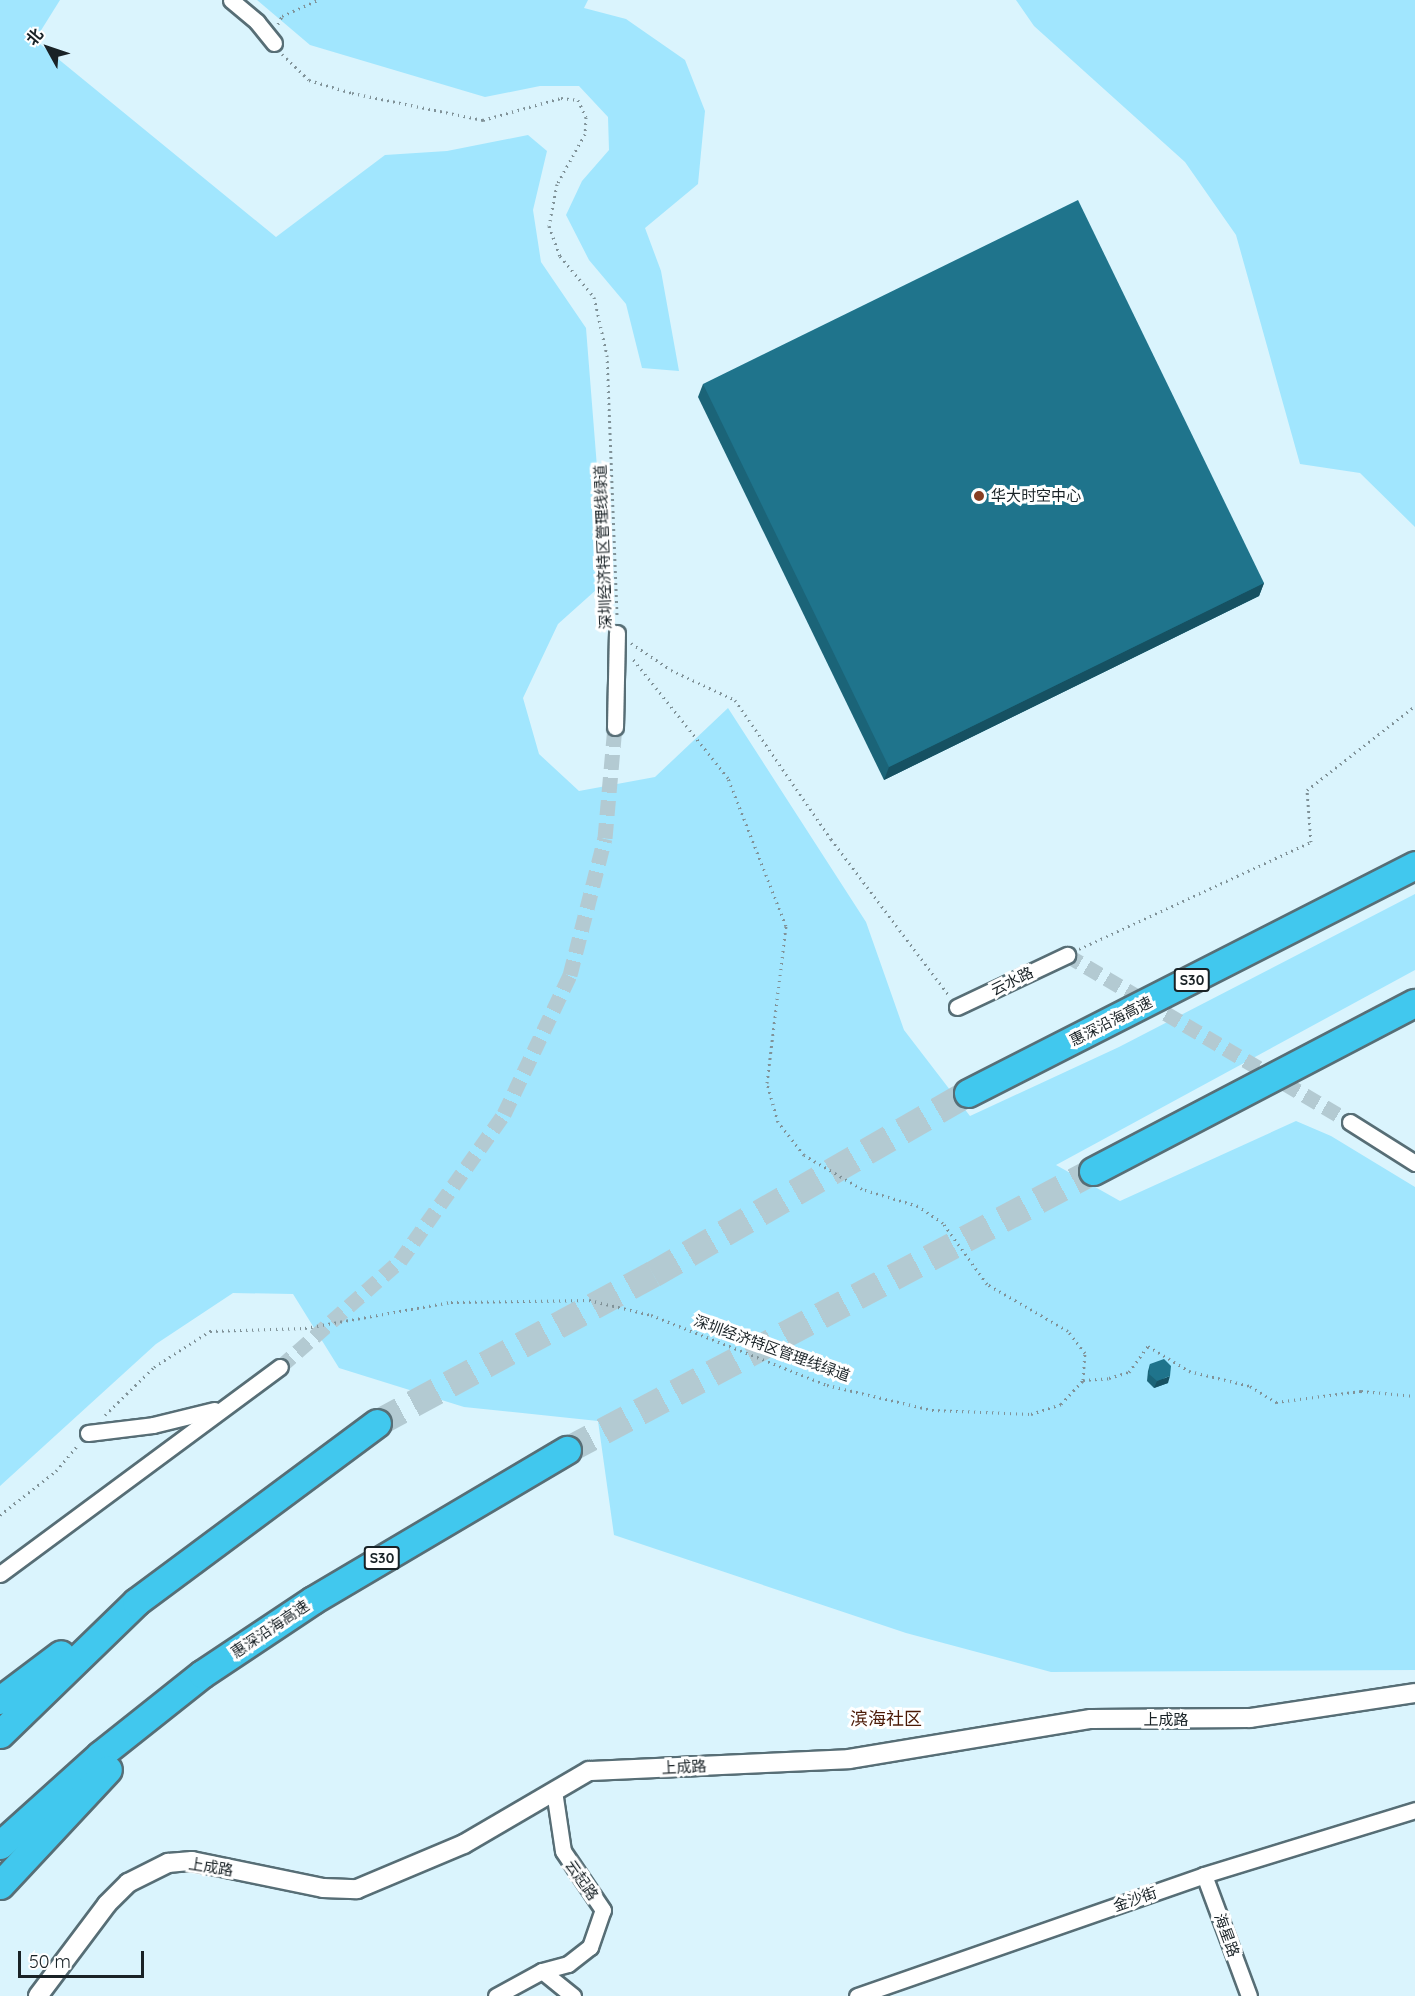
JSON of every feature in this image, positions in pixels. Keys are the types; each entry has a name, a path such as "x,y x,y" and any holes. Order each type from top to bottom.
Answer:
{"highway":[{"name":"惠深沿海高速","path":"968,1094 1415,865"},
{"path":"1094,1172 1415,1003"},
{"path":"0,1700 377,1423"},
{"name":"惠深沿海高速","path":"0,1845 100,1755 202,1674 313,1600 567,1450"},
{"path":"0,1734 136,1602"},
{"path":"0,1885 46,1832 202,1674"}],"street":[{"path":"231,0 257,22 274,43"},
{"path":"615,726 617,633"},
{"name":"云水路","path":"957,1007 1067,954"},
{"path":"1350,1122 1415,1162"},
{"path":"0,1574 280,1367"},
{"path":"88,1433 153,1425 222,1408"},
{"name":"上成路","path":"38,1996 107,1904 148,1870 168,1863 192,1862 323,1888 357,1889 464,1844 589,1770 849,1759 1091,1719 1250,1718 1415,1693"},
{"name":"云起路","path":"542,1971 568,1964 590,1947 603,1910 563,1851 554,1791"},
{"name":"金沙街","path":"857,1996 1204,1875 1415,1809"},
{"name":"海星路","path":"1204,1875 1249,1996"},
{"path":"496,1996 542,1971 573,1996"}],"path":[{"path":"274,43 282,16 318,0"},
{"name":"深圳经济特区管理线绿道","path":"0,1515 56,1471 88,1433 154,1367 210,1331 305,1328 451,1302 589,1300 651,1315 827,1385 932,1410 1031,1414 1061,1404 1083,1380 1085,1353 1068,1331 987,1284 943,1223 918,1206 862,1189 804,1155 778,1122 767,1083 786,926 728,778 643,676 617,633 607,356 594,297 560,256 549,226 557,184 585,134 586,117 578,100 561,98 483,120 352,93 309,80 294,69 274,43"},
{"path":"617,633 670,670 735,700 831,839 957,1007"},
{"path":"1067,954 1311,842 1307,790 1415,706"},
{"path":"1083,1380 1109,1378 1129,1372 1148,1346 1189,1371 1250,1386 1276,1402 1361,1391 1415,1396"}],"shaded area":[{"path":"0,0 60,0 35,40 276,237 385,155 447,151 528,135 547,151 533,210 541,262 586,328 606,581 558,624 523,698 539,754 579,791 655,777 728,708 866,922 904,1030 970,1116 1119,1047 1415,894 1415,970 1056,1165 1120,1201 1296,1121 1331,1136 1415,1187 1415,1670 1051,1672 906,1633 614,1535 598,1421 464,1407 339,1368 293,1294 233,1293 156,1344 0,1486"},
{"path":"257,0 588,0 584,8 626,19 685,60 705,111 698,184 645,228 661,271 679,371 642,368 626,304 589,260 566,215 582,181 609,150 608,117 579,86 540,86 485,97 310,45"},
{"path":"1016,0 1415,0 1415,527 1360,473 1300,464 1236,235 1185,162 1034,26"}],"building":[{"name":"华大时空中心","path":"1078,200 1264,583 889,767 703,384"},
{"path":"1164,1359 1171,1366 1170,1376 1157,1381 1149,1374 1150,1364"}],"tunnel":[{"path":"280,1367 400,1261 504,1114 570,975 605,838 615,727"},
{"path":"1067,955 1350,1122"},
{"path":"377,1423 653,1274 968,1093"},
{"path":"567,1450 1093,1171"}],"place":[{"name":"华大时空中心","path":"979,496"}],"district":[{"name":"滨海社区","path":"886,1719"}]}
